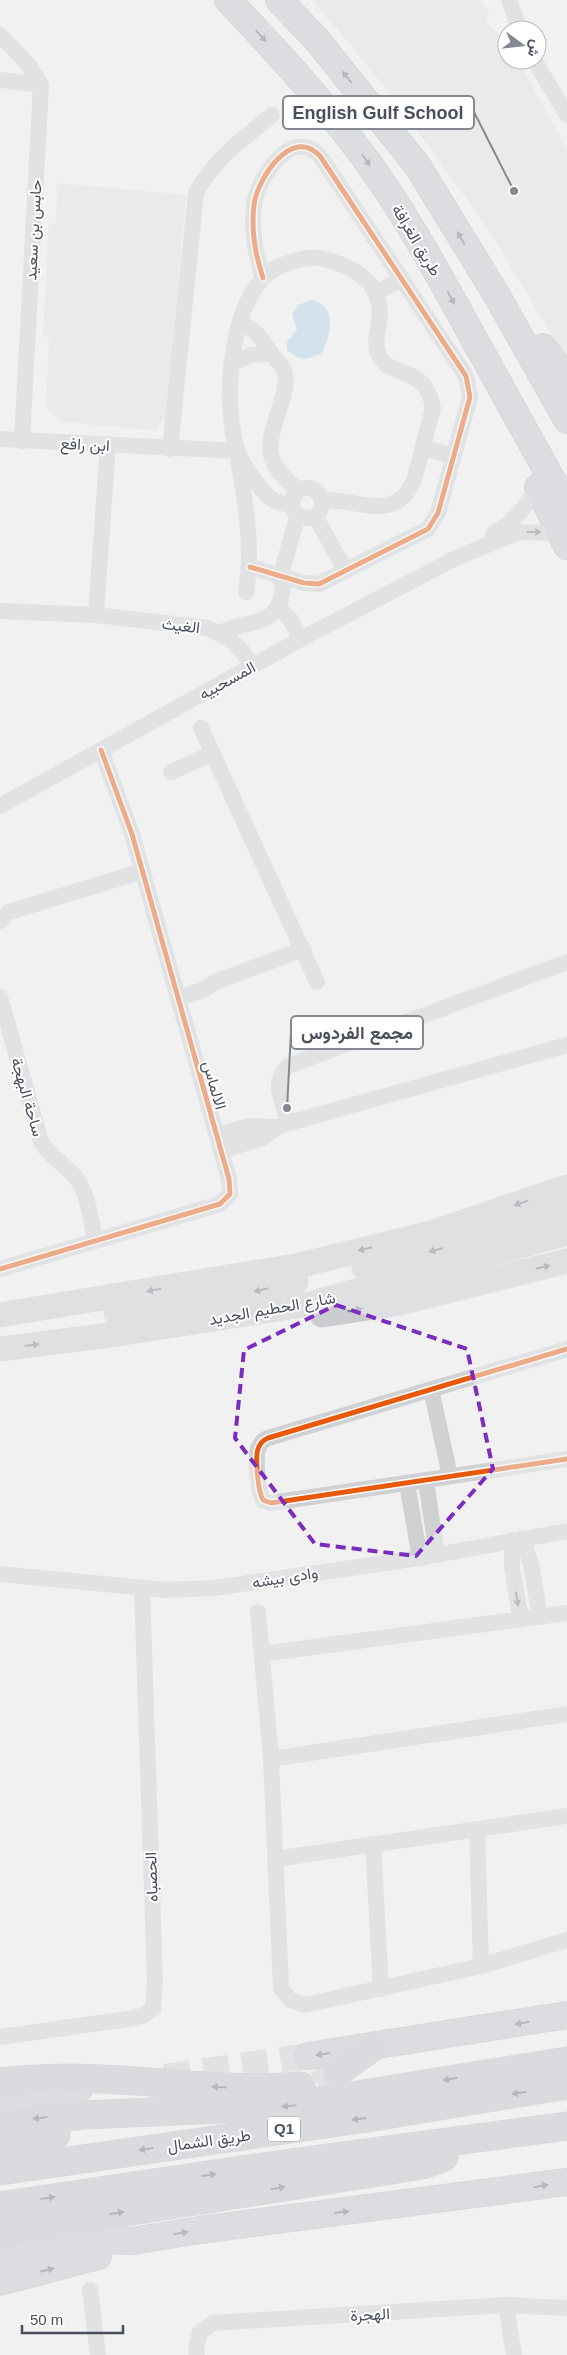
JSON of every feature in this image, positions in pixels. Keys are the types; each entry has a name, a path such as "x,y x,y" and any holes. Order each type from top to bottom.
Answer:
{"highway":[{"name":"طريق الغرافة","path":"228,0 281,57 364,157 427,255 567,507"},
{"path":"279,0 317,40 416,165 496,294 567,420"},
{"path":"496,294 531,330 567,380"},
{"path":"482,353 488,376 563,540"},
{"path":"308,2056 567,2015"},
{"path":"338,2072 373,2047"},
{"path":"0,2124 84,2115 289,2106 567,2061"},
{"path":"0,2082 44,2078 95,2078 248,2088 333,2086 372,2092"},
{"name":"طريق الشمال","path":"0,2171 367,2118 567,2085"},
{"path":"0,2100 79,2089"},
{"path":"0,2143 117,2125"},
{"name":"Q1","path":"0,2206 282,2164 567,2126"},
{"path":"0,2232 426,2164 442,2158 477,2138"},
{"path":"0,2261 89,2242 133,2241 200,2230 567,2182"},
{"path":"0,2282 98,2256 133,2241"}],"main road":[{"path":"0,1315 301,1265 431,1233 567,1187"},
{"name":"شارع الحطيم الجديد","path":"0,1348 64,1341 309,1304 488,1246 567,1213"},
{"name":"شارع الحطيم الجديد","path":"0,1326 214,1301 420,1254 488,1246 567,1233"},
{"path":"64,1341 123,1346 207,1337 395,1304 567,1261"}],"street":[{"path":"510,0 517,20"},
{"path":"0,35 28,64 41,85"},
{"path":"540,70 567,115"},
{"path":"0,80 41,85"},
{"name":"حابس بن سعيد","path":"22,441 41,85"},
{"path":"170,449 196,193 205,175 216,162 272,114"},
{"path":"250,567 285,580 319,584 422,533 432,525 438,513 470,397 469,382 402,279 320,156 315,151 304,146 290,149 275,162 260,181 256,192 253,234 255,252 263,278"},
{"path":"246,592 250,567 249,532 230,411 232,363 241,323 253,293 263,278 281,265 294,261 323,258 356,272 367,281 375,293 381,312 376,342 381,359 388,366 418,378 431,396 432,413 411,487 400,500 393,504 376,507 340,500 323,500"},
{"path":"375,293 402,279"},
{"path":"241,323 256,332 282,365 286,380 270,440 270,450 276,470 346,571"},
{"path":"232,363 251,354 271,353"},
{"name":"ابن رافع","path":"0,439 237,451"},
{"path":"96,616 108,444"},
{"path":"423,448 454,456"},
{"path":"220,633 233,627 256,624 278,608 302,509 303,488 313,488 321,495 323,500 321,509 302,509 277,503 265,494 237,451"},
{"name":"المسحبيه","path":"0,806 7,794 101,750 301,639 456,558 512,523 530,500 537,484"},
{"name":"المسحبيه","path":"456,558 518,532 563,540"},
{"path":"278,608 290,619 301,639"},
{"name":"الغيث","path":"0,611 96,616 195,626 220,633 231,640 243,652 252,666"},
{"path":"201,728 318,982"},
{"name":"الالماس","path":"0,1269 220,1204 226,1200 231,1187 132,834 101,750"},
{"path":"171,772 213,754"},
{"path":"0,921 9,912 143,871"},
{"path":"176,994 200,982 215,982 304,949"},
{"path":"283,1125 278,1084 279,1077 288,1066 567,962"},
{"name":"ساحة البهجة","path":"0,996 40,1142 48,1154 75,1176 83,1190 95,1241"},
{"path":"217,1135 249,1126 283,1125 567,1045"},
{"path":"221,1151 262,1138 283,1125"},
{"path":"567,1349 268,1438 260,1444 257,1452 259,1492 263,1500 271,1503 567,1459"},
{"path":"431,1389 450,1476"},
{"path":"426,1481 437,1555"},
{"path":"407,1484 420,1558"},
{"name":"وادى بيشه","path":"0,1574 166,1590 214,1588 420,1558 567,1531"},
{"path":"517,1539 531,1564 540,1617"},
{"path":"517,1539 512,1568 521,1620"},
{"name":"الحصباه","path":"0,2037 128,2019 142,2016 153,2009 154,1971 142,1588"},
{"path":"258,1612 271,1759 281,1988 286,1997 294,2002 305,2005 481,1966 567,1940"},
{"path":"262,1654 567,1613"},
{"path":"271,1759 567,1714"},
{"path":"275,1859 567,1816"},
{"path":"477,1830 481,1966"},
{"path":"373,1844 381,1989"},
{"path":"90,2290 98,2355"},
{"path":"506,2305 514,2355"},
{"name":"الهجرة","path":"197,2355 196,2348 200,2332 213,2323 506,2305 567,2308"}],"highlighted area":[{"path":"336,1305 467,1349 493,1469 416,1556 315,1544 235,1438 244,1350"}],"shaded area":[{"path":"313,0 480,0 489,12 485,21 497,34 497,70 524,70 567,149 567,355 563,354 491,233 392,96"},
{"path":"57,183 186,195 166,416 156,430 61,422 46,407 49,337 43,336 49,223 56,224"}],"water":[{"path":"312,300 326,308 329,315 330,330 322,353 304,359 296,357 287,350 287,342 297,330 292,314 298,305"}],"tunnel":[{"path":"165,2077 308,2056"},
{"path":"278,2098 314,2087 338,2072"}],"cycle path":[{"path":"250,567 304,583 319,584 428,529 438,513 470,397 466,376 320,156 309,148 298,147 288,151 278,159 269,170 257,194 254,205 253,233 263,278"},
{"path":"0,1269 220,1204 230,1194 229,1179 132,834 101,750"},
{"path":"567,1349 268,1438 263,1441 258,1449 257,1467 261,1496 263,1500 271,1503 567,1459"}],"place":[{"name":"English Gulf School","path":"514,191"},
{"name":"مجمع الفردوس","path":"287,1108"}]}
